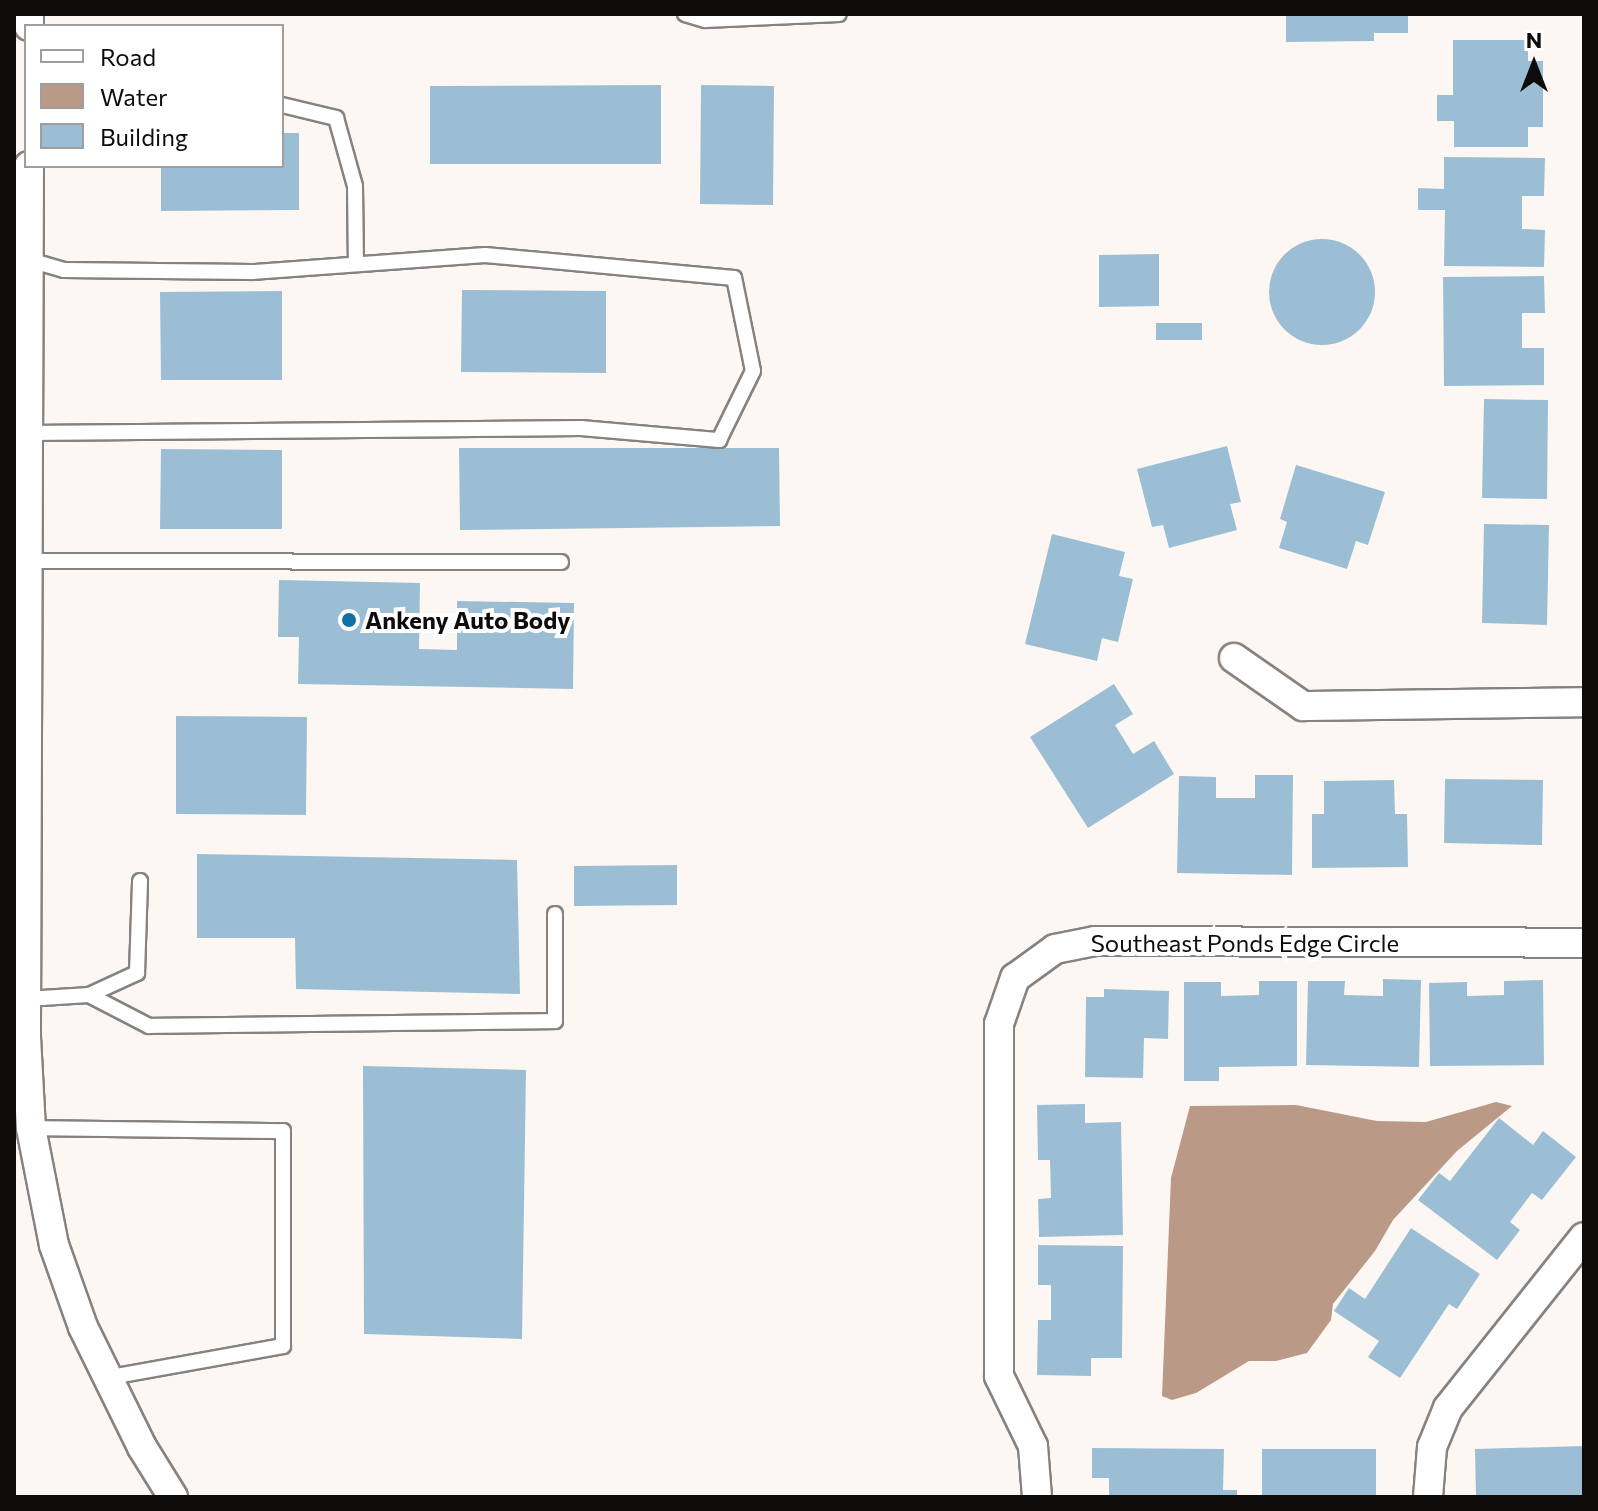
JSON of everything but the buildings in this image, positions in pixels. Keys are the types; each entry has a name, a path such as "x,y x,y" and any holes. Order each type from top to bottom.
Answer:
{"street":[{"path":"29,168 29,260 21,395 28,433 27,561 20,697 31,1128 54,1245 106,1378 173,1497"},
{"path":"1234,658 1303,706 1584,702"},
{"name":"Southeast Ponds Edge Circle","path":"1037,1497 1033,1446 999,1376 999,1024 1015,978 1055,949 1095,941 1584,943"},
{"path":"1428,1497 1432,1447 1448,1408 1584,1237"}],"lane":[{"path":"685,14 705,20 839,14"},
{"path":"284,105 336,118 355,186 356,264"},
{"path":"28,433 581,428 719,440 753,371 734,278 485,255 252,272 64,270 29,260"},
{"path":"27,561 561,562"},
{"path":"26,999 89,995 137,973 140,881"},
{"path":"89,995 149,1026 555,1021 555,914"},
{"path":"31,1128 283,1131 283,1346 106,1378"}],"water":[{"path":"1496,1102 1512,1106 1457,1151 1393,1220 1375,1251 1333,1304 1331,1320 1307,1353 1276,1361 1249,1361 1196,1393 1172,1400 1162,1396 1171,1178 1190,1106 1296,1105 1377,1121 1426,1122"}],"place":[{"name":"Ankeny Auto Body","path":"349,620"}]}
